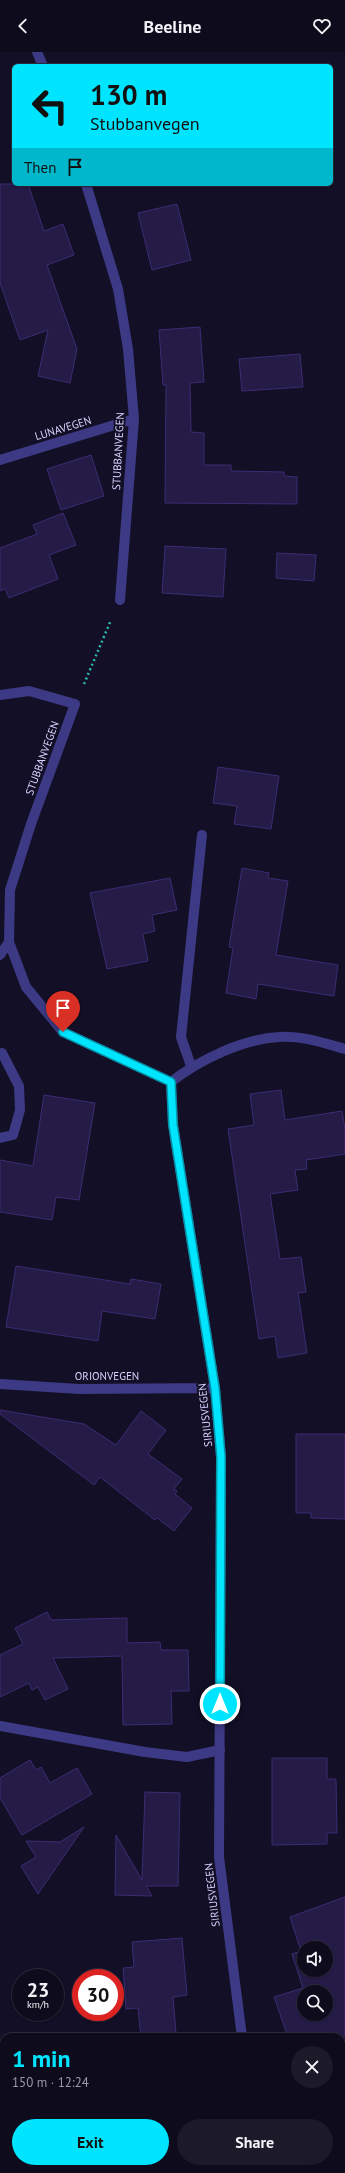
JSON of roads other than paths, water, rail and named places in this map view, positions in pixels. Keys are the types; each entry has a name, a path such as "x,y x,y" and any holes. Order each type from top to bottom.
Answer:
{"street":[{"path":"37,52 42,64"},
{"name":"STUBBANVEGEN","path":"87,186 118,289 128,349 134,419 120,600"},
{"name":"LUNAVEGEN","path":"0,460 134,419"},
{"name":"STUBBANVEGEN","path":"0,695 29,692 75,704 31,824 10,890 9,942 26,987 63,1032 171,1082"},
{"path":"191,1066 181,1037 202,835"},
{"path":"0,955 9,942"},
{"path":"171,1082 191,1066 236,1046 280,1036 313,1040 345,1049"},
{"path":"0,1138 13,1135 20,1110 19,1086 1,1051"},
{"name":"SIRIUSVEGEN","path":"171,1082 173,1125 215,1388 221,1457 219,1857 241,2033"},
{"name":"ORIONVEGEN","path":"0,1384 79,1389 215,1388"},
{"path":"0,1726 146,1752 187,1757 220,1750"}]}
